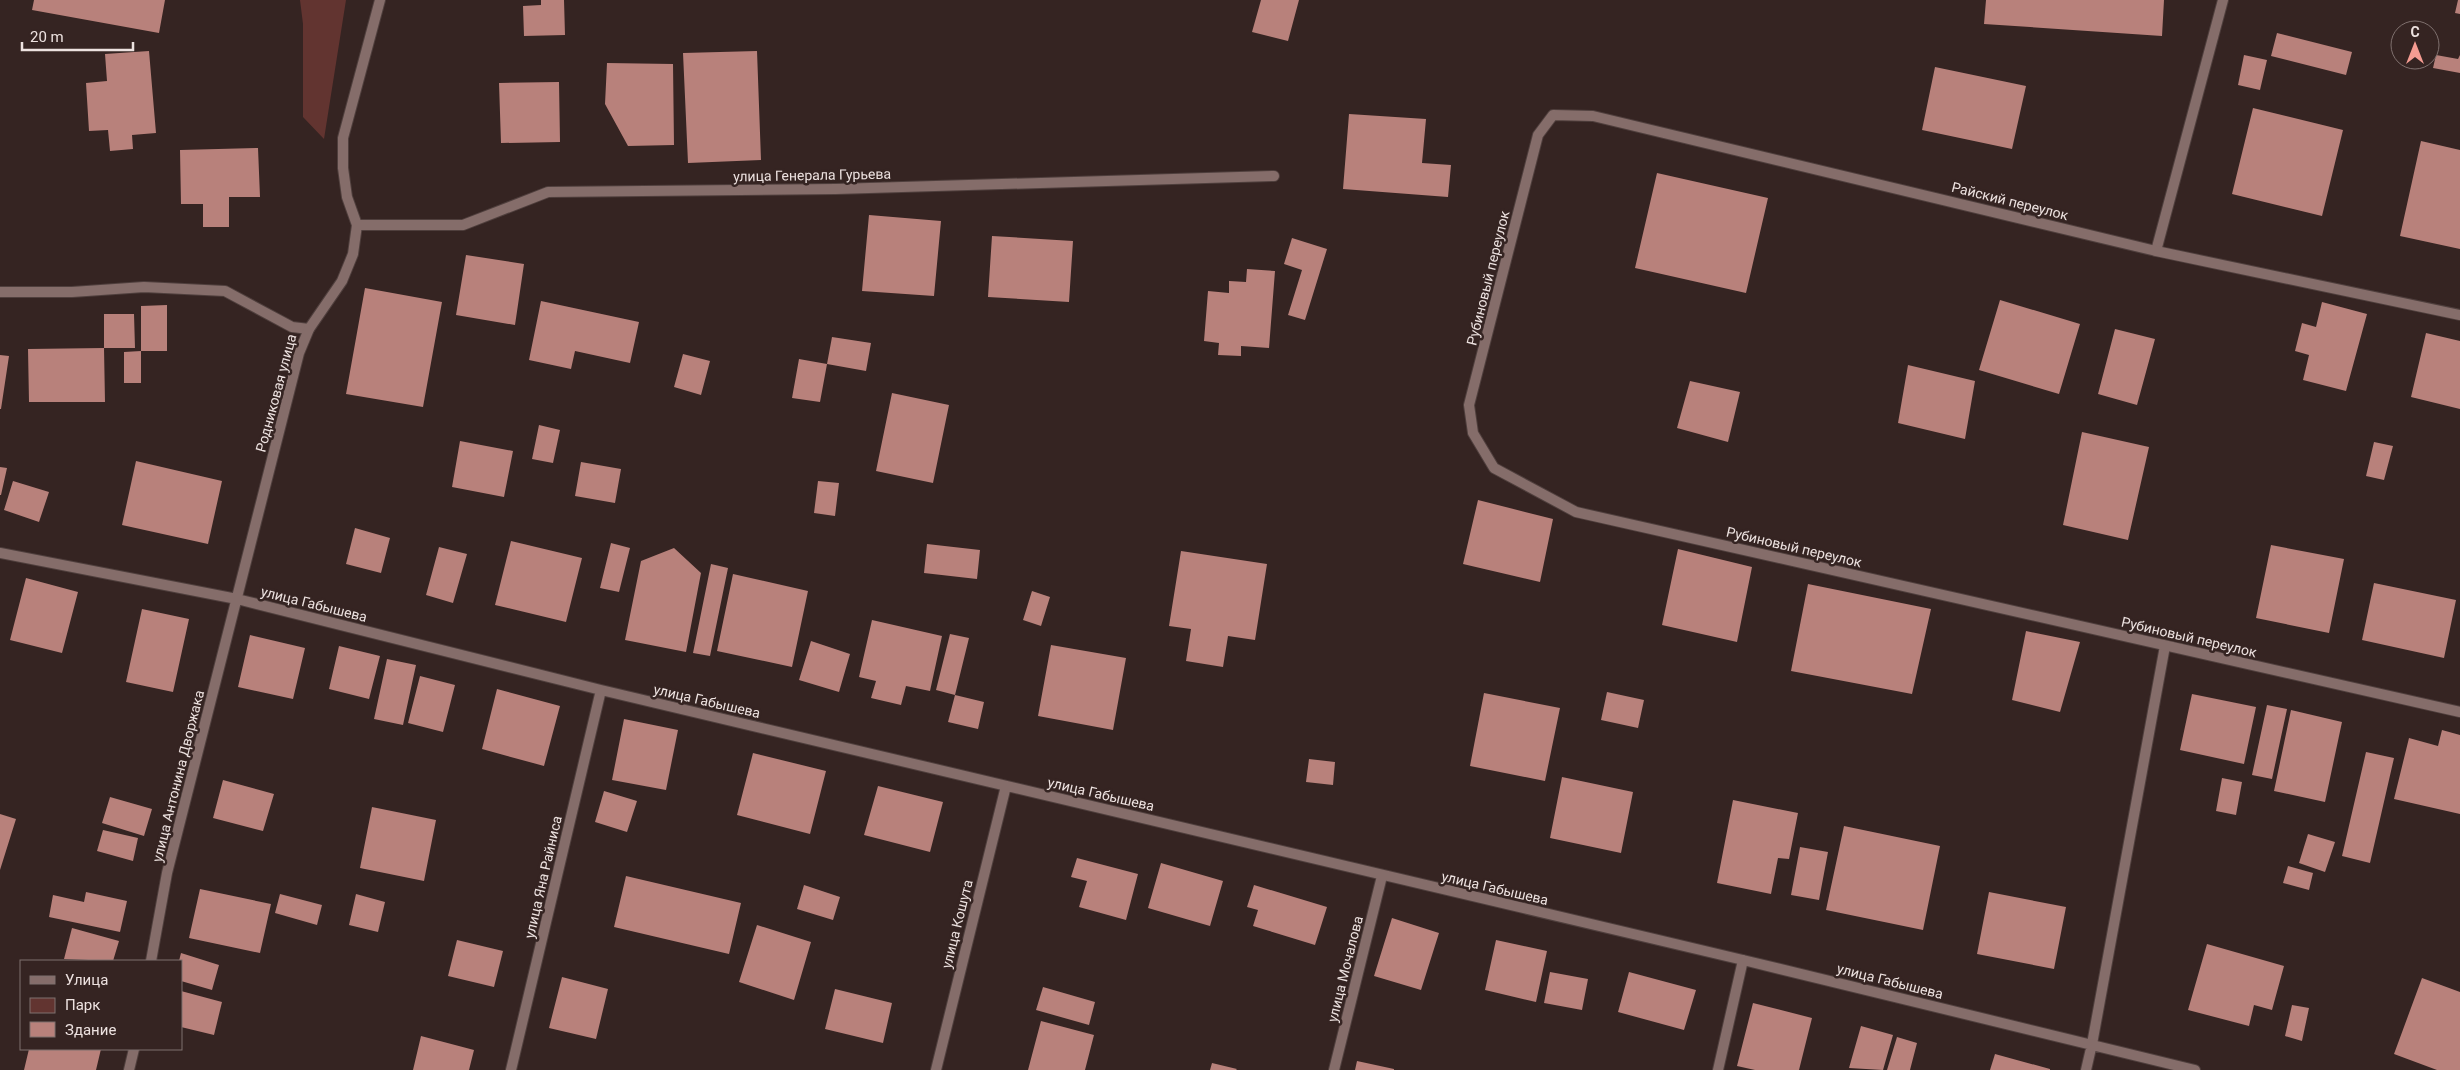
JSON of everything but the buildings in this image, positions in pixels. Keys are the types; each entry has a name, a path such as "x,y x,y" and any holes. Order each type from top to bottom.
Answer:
{"street":[{"name":"Родниковая улица","path":"237,599 299,353 309,329 342,281 353,254 357,225 347,197 343,168 343,138 380,0"},
{"path":"2156,251 2223,0"},
{"name":"Райский переулок","path":"1553,115 1593,116 2156,251 2460,315"},
{"name":"Рубиновый переулок","path":"1553,115 1538,135 1469,405 1473,433 1494,468 1576,512 2460,712"},
{"name":"улица Генерала Гурьева","path":"357,225 463,225 548,192 836,189 1274,176"},
{"path":"0,292 72,292 144,288 225,290 292,327 309,329"},
{"name":"улица Габышева","path":"0,553 237,599 601,690 1743,960 2195,1070"},
{"name":"улица Антонина Дворжака","path":"150,960 168,873 237,599"},
{"path":"2086,1070 2165,646"},
{"name":"улица Яна Райниса","path":"511,1070 601,690"},
{"name":"улица Кошута","path":"936,1070 1006,786"},
{"name":"улица Мочалова","path":"1334,1070 1382,876"},
{"path":"1718,1070 1743,960"},
{"path":"129,1070 134,1050"}],"green space":[{"path":"300,0 346,0 324,139 303,117 303,24"}]}
